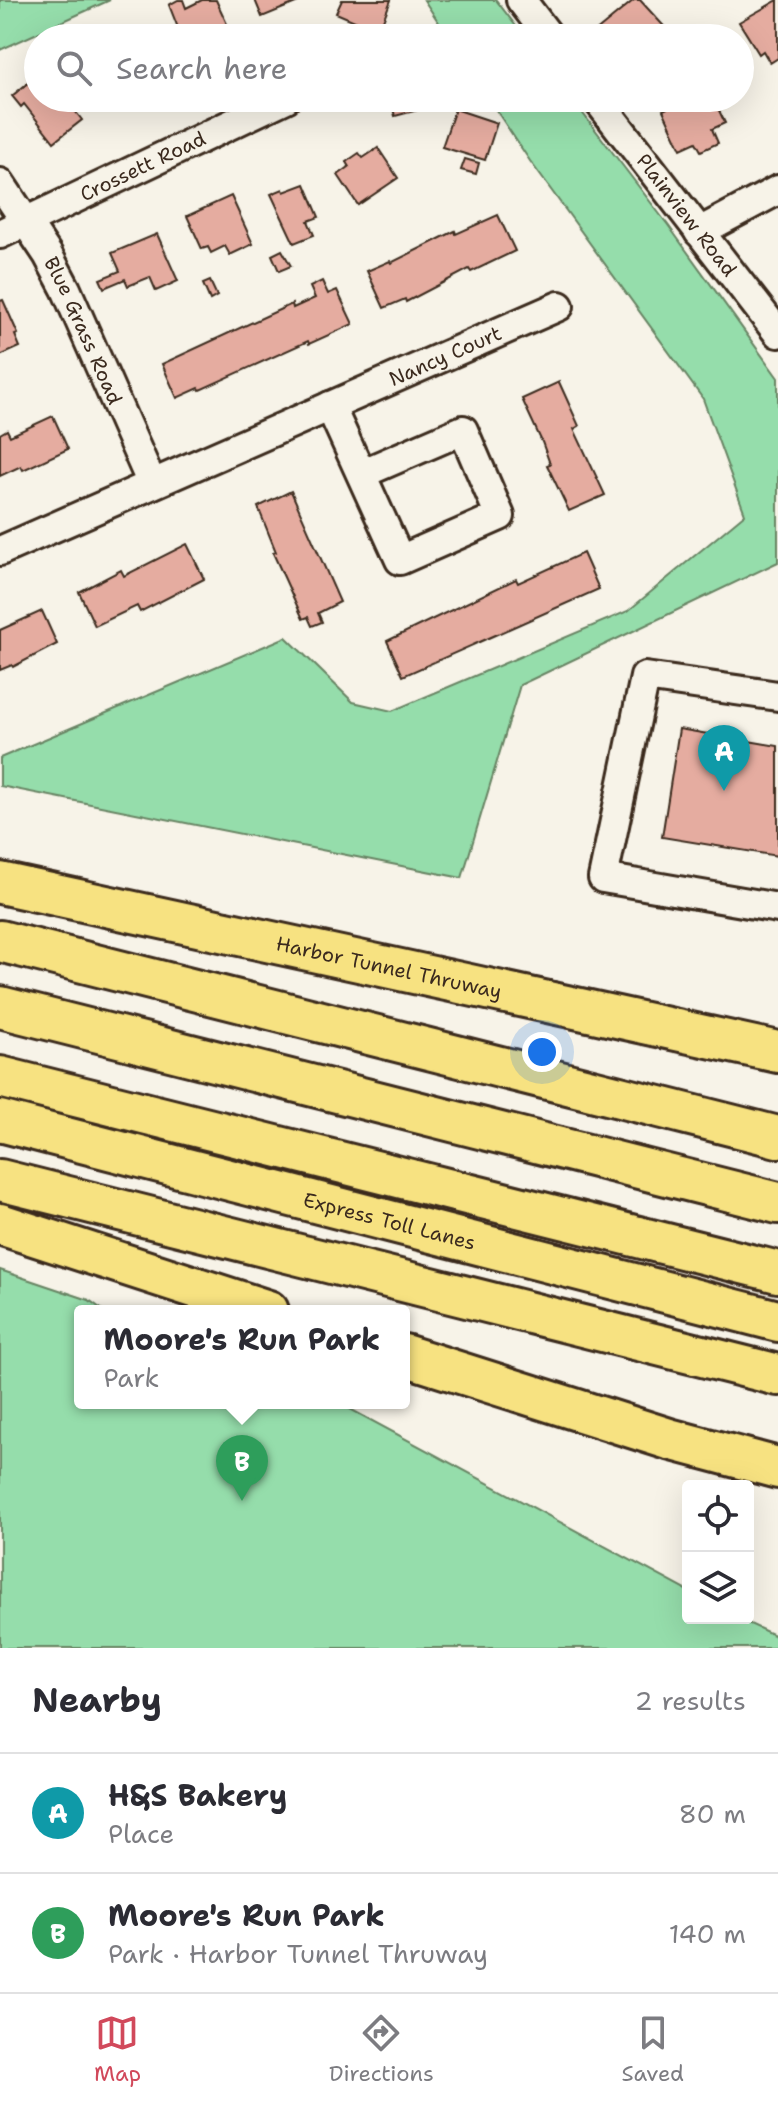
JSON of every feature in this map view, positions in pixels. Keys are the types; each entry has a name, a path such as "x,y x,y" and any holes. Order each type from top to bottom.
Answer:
{"highway":[{"name":"Harbor Tunnel Thruway","path":"0,883 778,1052"},
{"path":"0,941 778,1137"},
{"path":"0,1007 778,1203"},
{"path":"0,1051 717,1243 778,1272"},
{"path":"0,1077 717,1243 778,1244"},
{"name":"Express Toll Lanes","path":"0,1121 778,1321"},
{"path":"0,1180 778,1375"},
{"path":"0,1224 250,1305"},
{"path":"410,1357 669,1439 778,1468"}],"street":[{"path":"521,0 539,24"},
{"name":"Crossett Road","path":"0,234 257,112"},
{"name":"Plainview Road","path":"607,112 778,333"},
{"name":"Blue Grass Road","path":"0,183 48,255 71,300 152,484"},
{"path":"699,232 778,190"},
{"name":"Nancy Court","path":"0,551 559,306"},
{"path":"330,406 400,560 500,516 463,430 361,474"},
{"path":"778,696 645,677 603,878 778,908"}],"green space":[{"path":"0,0 110,0 57,24 24,24 24,39 0,50"},
{"path":"424,0 496,0 514,24 440,24"},
{"path":"497,112 582,112 778,378 778,562 520,685 462,878 0,786 0,758 286,637 353,702 392,711 628,611 745,514 703,399"},
{"path":"0,1270 96,1305 74,1305 74,1409 350,1409 682,1588 682,1624 750,1624 778,1637 778,1648 0,1648"}],"building":[{"path":"183,0 186,8 202,0 216,0 227,24 176,24 169,5"},
{"path":"255,0 303,0 262,17"},
{"path":"342,0 391,0 382,24 362,24 336,13"},
{"path":"634,0 640,0 662,24 605,24"},
{"path":"778,0 778,58 770,63 763,51 759,54 754,46 754,24 739,22"},
{"path":"24,86 24,104 21,107 12,96"},
{"path":"30,112 76,112 82,120 54,142"},
{"path":"454,112 464,112 497,123 485,160 442,147"},
{"path":"664,112 720,112 725,123 712,129 718,143 701,151 696,142 681,149"},
{"path":"378,148 398,178 358,205 338,175 349,167 346,162 359,153 363,158"},
{"path":"465,159 479,163 476,174 461,170"},
{"path":"305,184 319,217 308,221 314,235 294,243 271,194"},
{"path":"231,196 253,244 230,255 225,246 211,253 208,247 202,249 187,216"},
{"path":"498,215 515,251 471,272 469,269 406,302 405,299 384,308 367,271"},
{"path":"157,234 178,281 156,291 150,277 128,286 125,279 104,288 100,279 120,271 112,253"},
{"path":"282,250 291,266 279,271 272,255"},
{"path":"210,281 217,296 210,300 203,284"},
{"path":"322,281 328,294 337,290 353,324 177,398 162,364 292,304 293,308 315,298 310,287"},
{"path":"3,300 18,334 15,335 20,347 0,356 0,301"},
{"path":"559,382 579,426 574,429 605,495 569,511 547,465 550,464 542,442 522,399"},
{"path":"53,416 68,449 23,470 21,466 0,476 0,434 7,430 10,436"},
{"path":"291,491 340,602 318,613 322,622 312,626 308,617 303,619 273,553 276,552 258,507"},
{"path":"187,544 204,579 140,612 137,606 95,626 79,592 121,570 124,576"},
{"path":"583,553 599,589 403,676 387,641 516,579 518,583"},
{"path":"42,611 57,644 13,667 0,670 0,630"},
{"path":"679,729 778,746 778,856 662,837"}],"place":[{"name":"H&S Bakery","path":"724,791"},
{"name":"Moore's Run Park","path":"242,1501"}]}
